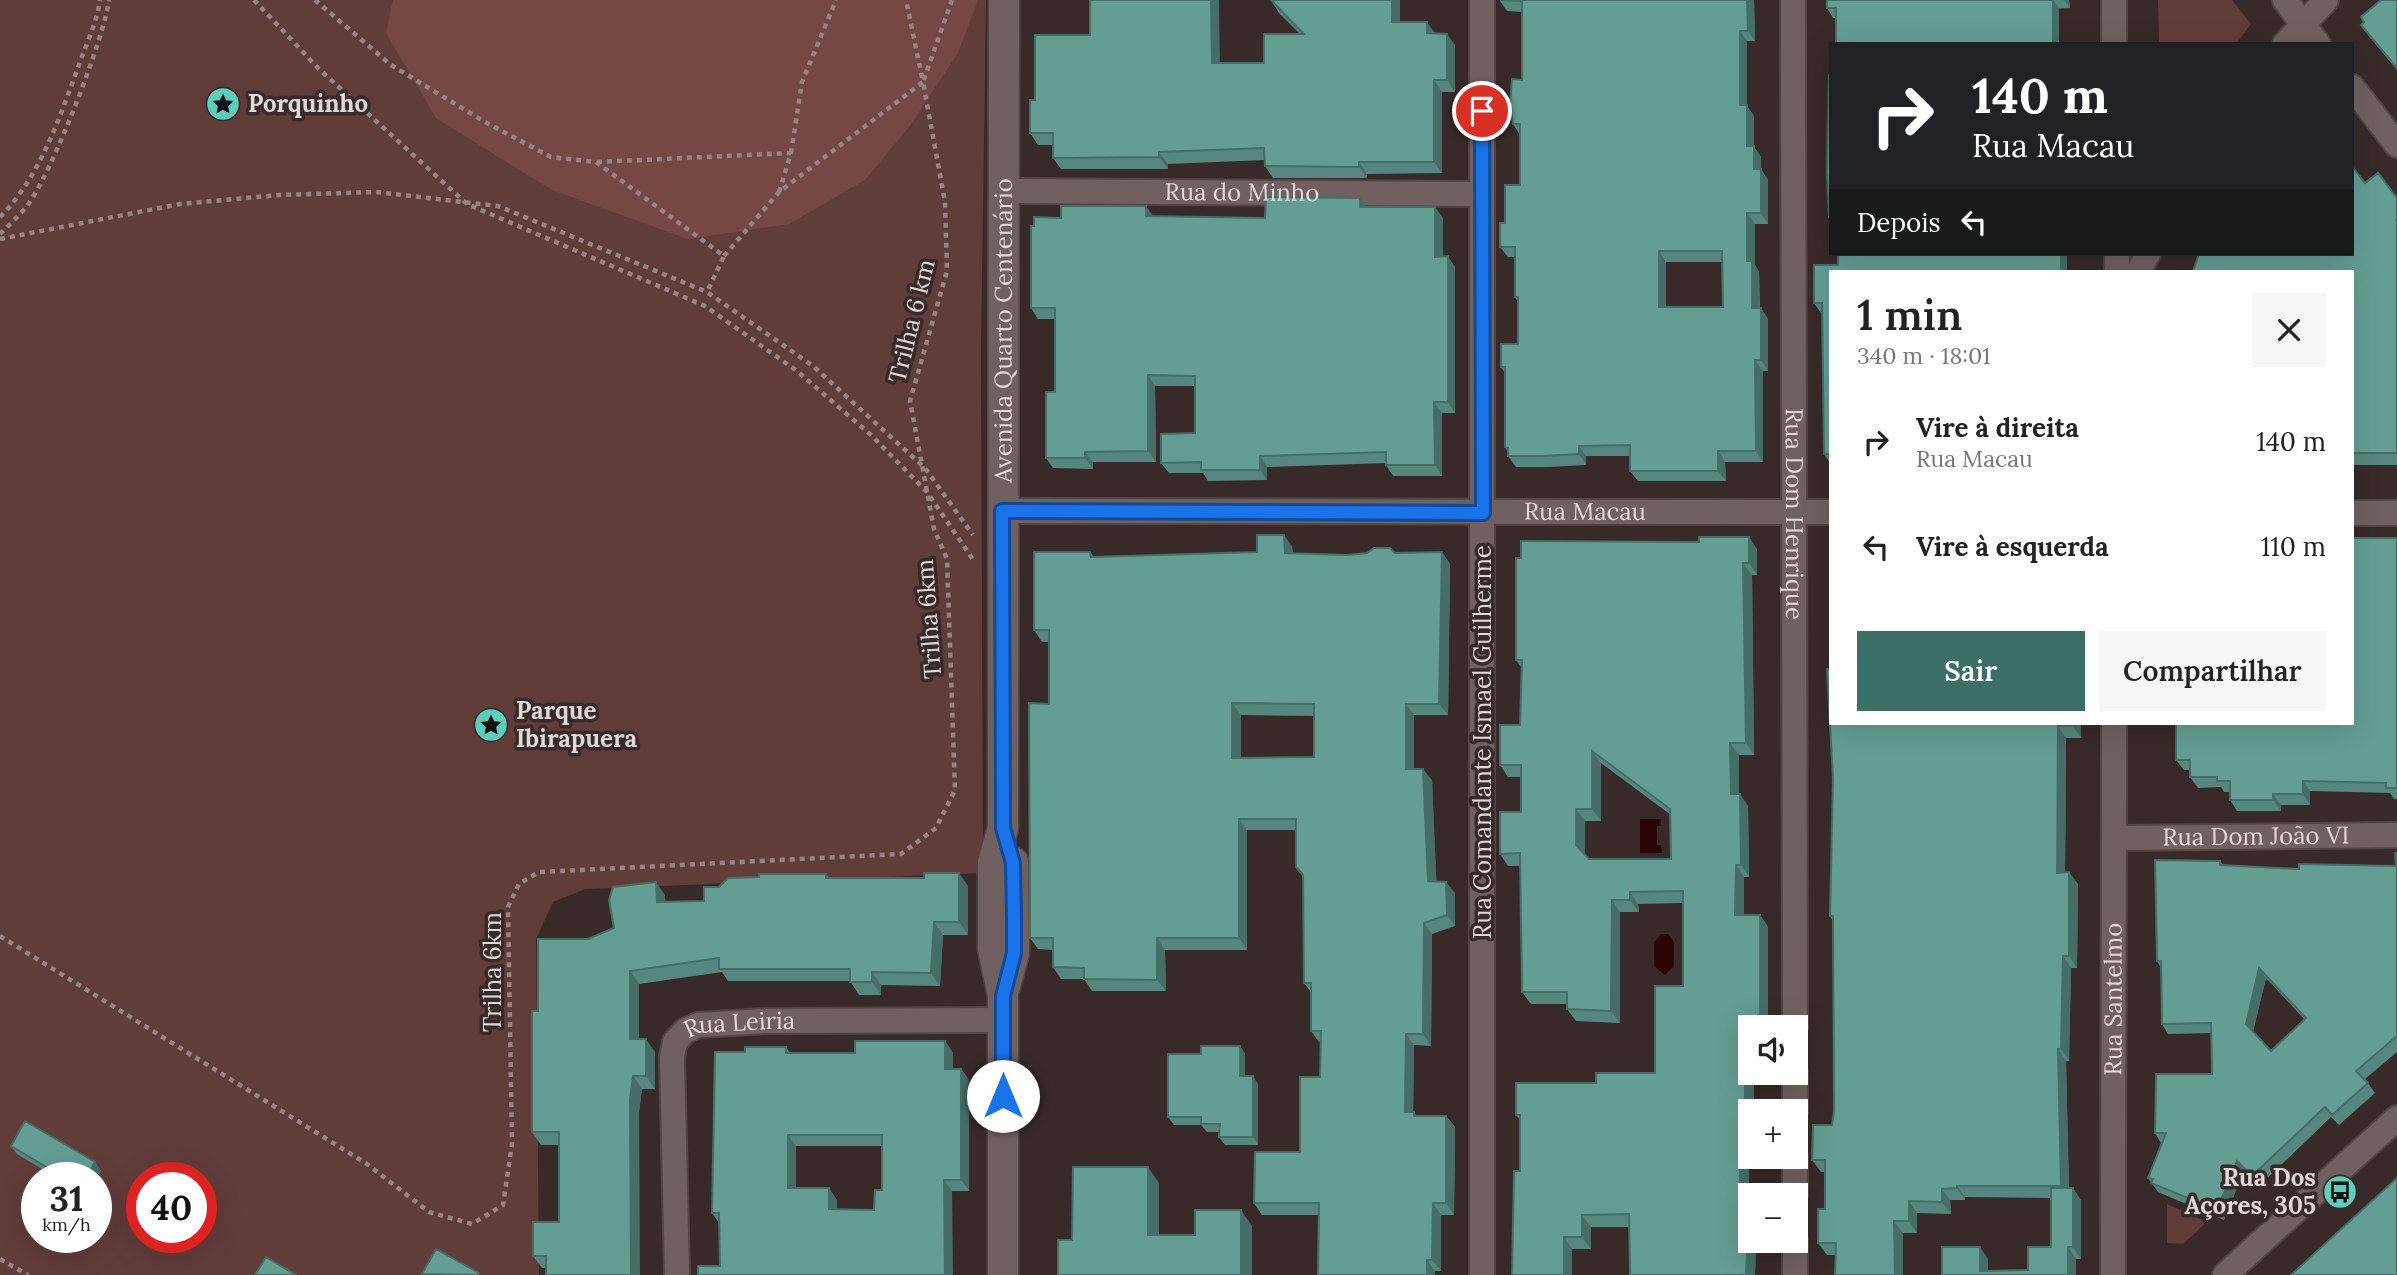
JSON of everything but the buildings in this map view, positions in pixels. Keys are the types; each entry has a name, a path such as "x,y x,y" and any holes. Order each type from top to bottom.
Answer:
{"street":[{"name":"Avenida Quarto Centenário","path":"1003,1275 1003,1008 993,949 993,862 1003,828 1001,576 1004,0"},
{"name":"Rua Comandante Ismael Guilherme","path":"1482,0 1482,1275"},
{"name":"Rua Dom Henrique","path":"1793,0 1795,1015"},
{"path":"2114,0 2114,42"},
{"path":"2285,0 2316,42"},
{"path":"2287,42 2326,0"},
{"path":"2354,90 2397,145"},
{"name":"Rua do Minho","path":"1003,191 1482,194"},
{"name":"Rua Macau","path":"1002,511 1829,512"},
{"path":"2354,513 2397,513"},
{"name":"Rua Santelmo","path":"2113,1275 2114,725"},
{"name":"Rua Dom João VI","path":"2114,838 2397,835"},
{"name":"Rua Leiria","path":"677,1275 672,1058 675,1042 685,1031 698,1025 1003,1008"},
{"path":"2234,1272 2397,1118"},
{"path":"1795,1253 1795,1275"}],"path":[{"path":"0,217 17,200 38,164 70,89 100,0"},
{"path":"0,233 27,206 47,167 81,85 109,0"},
{"path":"254,0 319,69 467,204 705,306 797,370 871,435 927,492 983,576 1001,576"},
{"path":"315,0 391,65 485,122 551,157 596,162 791,153"},
{"path":"321,0 323,8"},
{"path":"779,192 791,153 802,82 836,0"},
{"path":"708,292 724,256 779,192 923,82 906,0"},
{"name":"Trilha 6 km","path":"934,528 925,468 910,401 947,271 945,202 923,82 952,0"},
{"path":"596,162 724,256"},
{"path":"0,239 180,204 279,195 376,192 498,206 708,292 813,366 925,468 975,539"},
{"name":"Trilha 6km","path":"0,936 368,1164 429,1212 472,1224 503,1205 512,1144 508,907 519,884 539,872 901,854 936,828 955,790 947,559 934,528"},
{"path":"0,1259 28,1275"}],"shaded area":[{"name":"Parque Ibirapuera","path":"0,0 986,0 981,351 983,873 585,889 553,902 536,939 539,1275 0,1275"},
{"path":"393,0 978,0 958,53 909,127 865,180 789,224 688,239 552,190 436,118 386,33"},
{"path":"2158,0 2232,0 2251,24 2238,42 2159,42"},
{"path":"1640,819 1661,819 1661,826 1657,826 1657,845 1661,845 1662,853 1640,853"},
{"path":"1661,934 1668,934 1674,942 1674,966 1665,975 1654,966 1654,942"},
{"path":"2167,1204 2207,1222 2183,1244 2167,1243"}],"place":[{"name":"Porquinho","path":"223,104"},
{"name":"Parque Ibirapuera","path":"491,725"},
{"name":"Rua Dos Açores, 305","path":"2340,1192"}],"route":[{"path":"1003,1096 1003,996 1014,953 1014,919 1013,863 1003,828 1002,511 1483,513 1482,111"}]}
